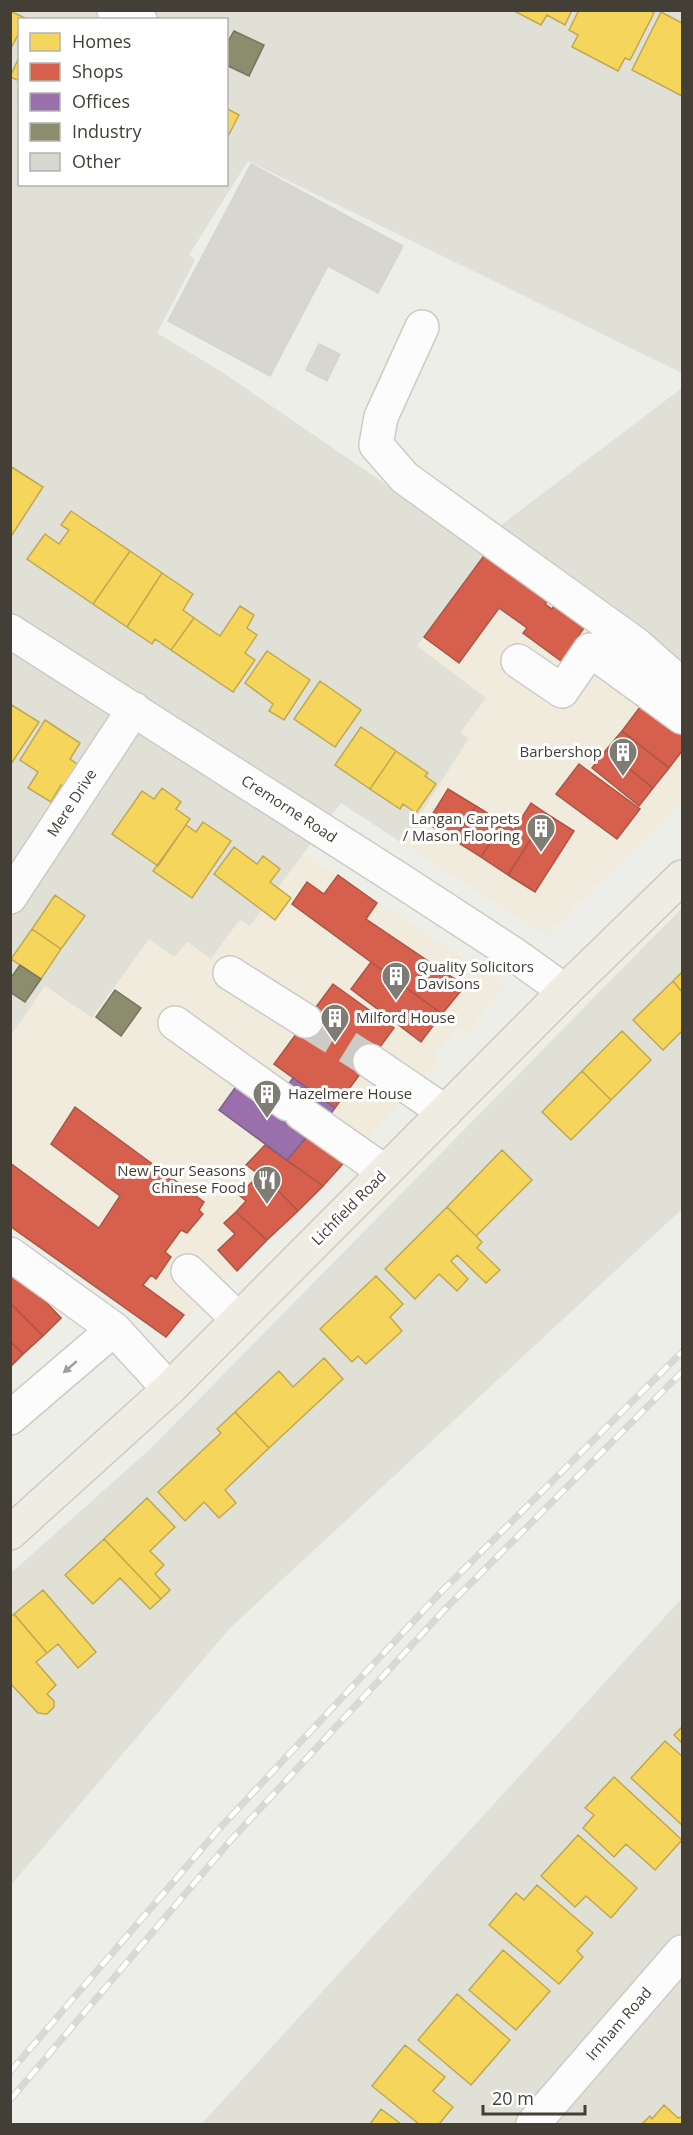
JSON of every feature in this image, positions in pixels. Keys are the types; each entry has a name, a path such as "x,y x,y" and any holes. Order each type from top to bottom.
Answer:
{"main road":[{"name":"Lichfield Road","path":"10,1533 169,1389 565,991 682,877"}],"street":[{"path":"114,10 135,18"},
{"path":"422,327 381,417 376,445 405,478 637,645 682,685"},
{"name":"Cremorne Road","path":"10,631 512,953 565,991"},
{"path":"518,661 562,691 590,650 682,717"},
{"name":"Mere Drive","path":"10,897 134,709"},
{"path":"230,973 306,1021"},
{"path":"175,1023 385,1172"},
{"path":"370,1061 445,1112"},
{"path":"10,1254 114,1329 169,1389"},
{"path":"188,1271 238,1319"},
{"path":"10,1418 114,1329"},
{"name":"Irnham Road","path":"533,2124 682,1952"}],"shaded area":[{"path":"11,11 682,11 682,373 248,161 189,255 195,260 157,333 222,372 486,553 486,698 461,733 470,738 402,843 341,803 250,926 240,920 211,959 174,957 149,940 92,1018 45,986 11,1037"},
{"path":"682,388 682,677 493,531"},
{"path":"486,553 682,700 682,802 545,935 402,843 469,738 460,733 486,698 417,646"},
{"path":"304,854 505,985 467,1033 459,1027 434,1055 440,1061 323,1186 168,1337 84,1278 11,1231 10,1037 45,986 92,1018 149,939 174,957 187,942 211,959 240,920 250,926"},
{"path":"682,908 682,1209 230,1628 11,1885 11,1573 149,1450"},
{"path":"682,1598 682,2124 201,2124 206,2119"}],"building: Homes":[{"path":"517,10 572,10 565,25 547,15 541,25 516,12"},
{"path":"579,10 649,10 654,13 630,60 625,58 618,71 572,47 578,35 569,30"},
{"path":"10,11 25,18 18,18 18,35 10,50"},
{"path":"661,12 682,23 682,96 632,70"},
{"path":"18,59 18,80 10,77"},
{"path":"228,109 239,115 228,136"},
{"path":"10,466 43,487 10,538"},
{"path":"71,511 130,551 93,604 27,559 45,534 59,544 69,530 61,525"},
{"path":"130,551 162,573 127,627 93,604"},
{"path":"162,573 193,594 183,610 194,618 171,650 155,639 152,644 127,627"},
{"path":"240,606 254,615 247,628 257,635 245,653 255,660 233,692 171,650 194,618 220,636"},
{"path":"267,651 310,680 284,720 269,711 273,704 245,683"},
{"path":"320,681 361,710 335,747 294,719"},
{"path":"10,704 39,722 11,764 10,764"},
{"path":"45,720 80,743 70,759 80,766 66,789 61,785 51,802 28,788 38,772 20,760"},
{"path":"361,727 396,751 370,789 335,765"},
{"path":"396,751 428,773 425,776 436,784 416,813 403,804 400,809 370,789"},
{"path":"162,788 181,802 176,809 190,819 158,866 112,834 142,791 154,799"},
{"path":"203,822 231,841 192,898 153,871 186,825 196,832"},
{"path":"234,847 257,864 263,856 280,869 270,882 291,898 275,920 214,874"},
{"path":"55,895 85,916 61,949 32,929"},
{"path":"32,929 61,949 41,979 11,959"},
{"path":"682,972 682,992 673,981"},
{"path":"673,981 682,992 682,1031 663,1050 633,1020"},
{"path":"622,1031 651,1060 611,1100 582,1071"},
{"path":"582,1071 611,1100 571,1140 542,1112"},
{"path":"502,1150 532,1180 476,1236 447,1207"},
{"path":"447,1207 482,1242 477,1248 500,1270 486,1283 457,1255 451,1261 468,1279 457,1291 439,1274 415,1299 385,1269"},
{"path":"14,1269 61,1318 10,1367 10,1272"},
{"path":"376,1276 403,1304 390,1317 402,1331 366,1364 358,1356 352,1362 320,1329"},
{"path":"324,1358 343,1379 269,1448 235,1412 279,1371 293,1387"},
{"path":"235,1412 269,1448 225,1490 236,1503 219,1518 204,1502 185,1521 158,1492 221,1433 217,1429"},
{"path":"147,1498 175,1527 150,1551 164,1565 155,1574 170,1590 161,1599 104,1539"},
{"path":"104,1539 161,1599 150,1609 120,1578 93,1604 65,1575"},
{"path":"43,1590 96,1652 78,1668 58,1644 47,1653 14,1614"},
{"path":"14,1614 47,1653 36,1662 56,1685 47,1694 54,1701 54,1707 47,1714 38,1713 10,1683 10,1617"},
{"path":"682,1727 682,1743 674,1735"},
{"path":"665,1741 682,1756 682,1825 631,1778"},
{"path":"614,1777 682,1840 655,1870 626,1844 614,1857 583,1828 594,1815 585,1808"},
{"path":"578,1835 637,1888 611,1918 586,1896 575,1907 541,1876"},
{"path":"537,1885 593,1933 577,1951 583,1957 559,1984 489,1925 516,1893 524,1900"},
{"path":"503,1950 550,1991 516,2030 469,1990"},
{"path":"457,1994 510,2040 471,2085 418,2040"},
{"path":"405,2045 445,2077 433,2091 453,2107 439,2124 419,2124 372,2086"},
{"path":"664,2105 678,2118 682,2117 682,2124 642,2124 650,2116 652,2119"},
{"path":"381,2109 401,2124 370,2124"}],"building: Shops":[{"path":"486,553 549,599 545,604 552,609 554,606 584,628 561,661 523,633 527,628 499,608 459,663 424,637"},
{"path":"643,703 682,727 682,751 669,768 622,731"},
{"path":"622,731 669,768 653,788 606,750"},
{"name":"Barbershop","path":"606,750 653,788 639,806 592,768"},
{"path":"579,764 640,809 617,839 556,794"},
{"path":"448,789 476,806 454,840 427,823"},
{"path":"531,803 547,814 508,875 481,857 503,823 514,830"},
{"path":"476,806 503,823 481,857 454,840"},
{"name":"Langan Carpets / Mason Flooring","path":"547,814 574,831 535,892 508,875"},
{"path":"338,875 377,903 366,919 465,986 442,1014 292,904 307,882 324,894"},
{"name":"Quality Solicitors Davisons","path":"371,962 442,1014 421,1042 351,989"},
{"name":"Milford House","path":"333,984 394,1028 335,1108 274,1064"},
{"path":"75,1107 204,1202 199,1210 203,1214 187,1233 181,1230 165,1252 171,1257 156,1279 151,1275 143,1285 184,1315 166,1337 10,1226 10,1163 99,1228 120,1196 51,1144"},
{"path":"314,1128 349,1157 323,1186 287,1160"},
{"path":"265,1145 323,1186 298,1211 270,1182 246,1165"},
{"name":"New Four Seasons Chinese Food","path":"258,1176 270,1182 298,1211 267,1240 236,1212 246,1201 239,1195"},
{"path":"236,1212 267,1240 237,1271 218,1250 235,1234 224,1223"},
{"path":"14,1269 61,1318 43,1336 10,1303 10,1272"},
{"path":"10,1303 43,1336 23,1354 10,1341"},
{"path":"10,1341 23,1354 10,1367"}],"building: Offices":[{"name":"Hazelmere House","path":"242,1078 284,1090 293,1078 335,1108 325,1122 314,1128 287,1160 219,1110"}],"building: Industry":[{"path":"234,31 264,45 249,76 228,66 228,42"},
{"path":"20,965 41,979 25,1002 10,992 10,979"},
{"path":"115,990 141,1008 121,1036 96,1017"}],"building: Other":[{"path":"251,164 403,246 378,293 328,266 270,376 168,321"},
{"path":"319,344 340,354 327,381 306,370"}],"tunnel":[{"path":"306,1021 370,1061"}],"railway":[{"path":"10,2072 218,1830 439,1594 682,1352"},
{"path":"10,2100 231,1840 448,1606 682,1372"}],"place":[{"name":"Barbershop","path":"623,778"},
{"name":"Langan Carpets / Mason Flooring","path":"541,854"},
{"name":"Quality Solicitors Davisons","path":"396,1002"},
{"name":"Milford House","path":"335,1044"},
{"name":"Hazelmere House","path":"267,1120"},
{"name":"New Four Seasons Chinese Food","path":"267,1206"}]}
